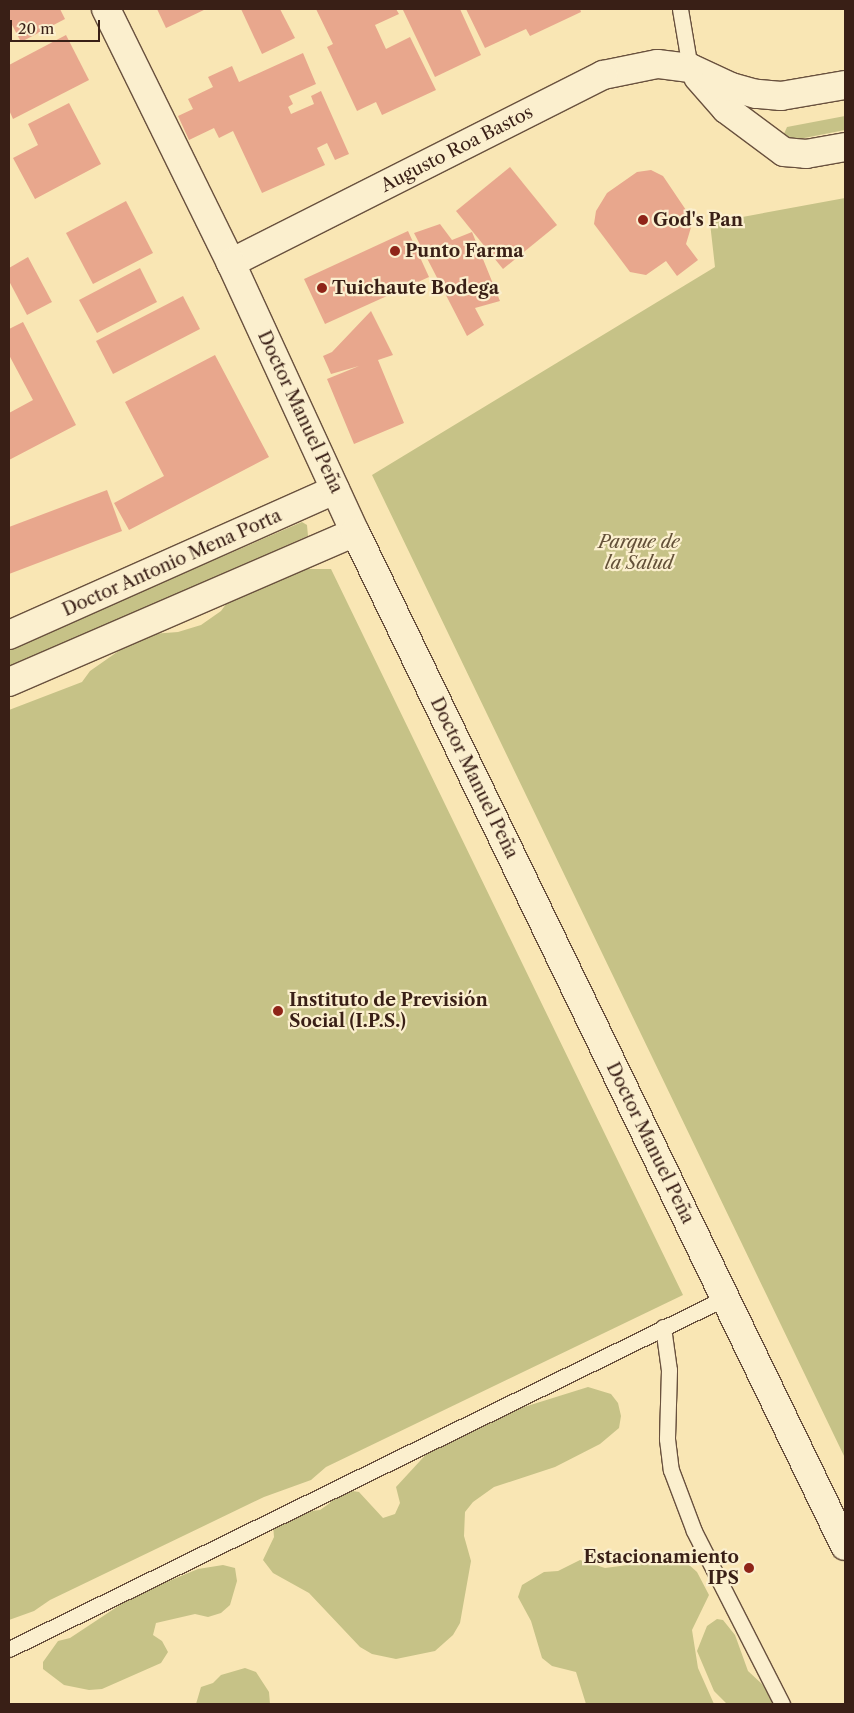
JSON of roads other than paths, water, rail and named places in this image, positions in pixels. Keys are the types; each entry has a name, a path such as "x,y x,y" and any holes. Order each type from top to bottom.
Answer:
{"street":[{"name":"Doctor Manuel Peña","path":"106,9 231,263 355,532 845,1546"},
{"name":"Augusto Roa Bastos","path":"231,263 602,75 657,64 690,68 731,87 756,94 781,96 845,84"},
{"path":"690,68 726,109 784,152 806,154 845,147"},
{"name":"Doctor Antonio Mena Porta","path":"9,636 335,490"},
{"path":"9,682 355,532"}],"lane":[{"path":"680,9 690,68"},
{"path":"9,1649 725,1298"},
{"path":"663,1327 669,1370 668,1439 671,1470 694,1531 782,1704"}],"place":[{"name":"God's Pan","path":"643,220"},
{"name":"Punto Farma","path":"395,251"},
{"name":"Tuichaute Bodega","path":"322,288"},
{"name":"Instituto de Previsión Social (I.P.S.)","path":"278,1011"},
{"name":"Estacionamiento IPS","path":"749,1568"}],"park label":[{"name":"Parque de la Salud","path":"639,553"}]}
